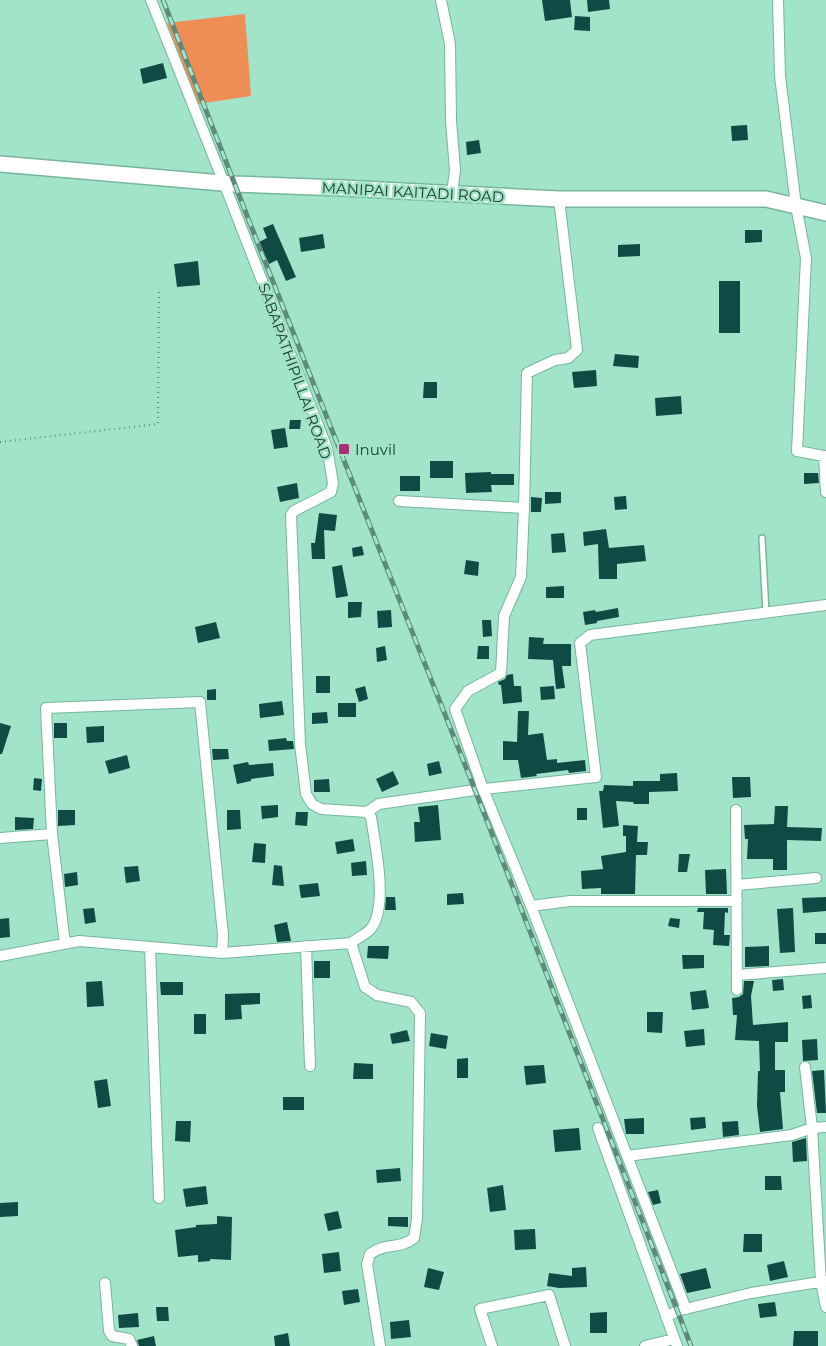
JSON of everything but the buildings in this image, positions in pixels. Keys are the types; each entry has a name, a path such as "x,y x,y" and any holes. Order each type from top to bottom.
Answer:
{"main road":[{"name":"MANIPAI KAITADI ROAD","path":"0,164 224,183 558,200 766,198 826,212"}],"street":[{"name":"SABAPATHIPILLAI ROAD","path":"151,0 327,448 333,483 331,492 294,511 291,516 300,744 306,794 312,804 321,809 367,812"},
{"path":"441,0 450,44 451,121 455,170 452,194"},
{"path":"778,0 780,76 796,206 806,258 797,451 824,456 826,492"},
{"path":"558,200 577,350 568,358 555,360 527,373 521,577 504,616 501,672 468,691 455,709 483,789 686,1309"},
{"path":"399,501 524,508"},
{"path":"0,956 79,941 222,952 350,943 372,928 377,914 380,879 371,817 367,812 379,804 483,789 596,777 580,643 590,635 826,605"},
{"path":"65,944 52,834 46,708 200,702 223,935 222,952"},
{"path":"736,810 737,990"},
{"path":"0,838 52,834"},
{"path":"737,885 816,878"},
{"path":"530,906 570,901 736,901"},
{"path":"350,943 365,988 377,995 411,1002 420,1013 417,1218 414,1238 406,1245 378,1248 370,1254 367,1264 380,1346"},
{"path":"306,946 310,1066"},
{"path":"150,947 159,1198"},
{"path":"737,975 826,968"},
{"path":"805,1067 812,1128 826,1307"},
{"path":"626,1156 792,1135 812,1128 826,1127"},
{"path":"598,1128 676,1343 645,1346"},
{"path":"666,1317 676,1311 751,1293 824,1282"},
{"path":"105,1283 109,1330 112,1336 130,1339 132,1346"},
{"path":"492,1346 480,1309 549,1295 565,1346"}],"lane":[{"path":"762,538 766,613"}],"path":[{"path":"0,442 158,424 159,290"}],"shaded area":[{"path":"245,14 251,96 198,104 167,23"}],"railway":[{"path":"163,0 475,790 691,1346"}],"place":[{"name":"Inuvil","path":"344,449"}]}
